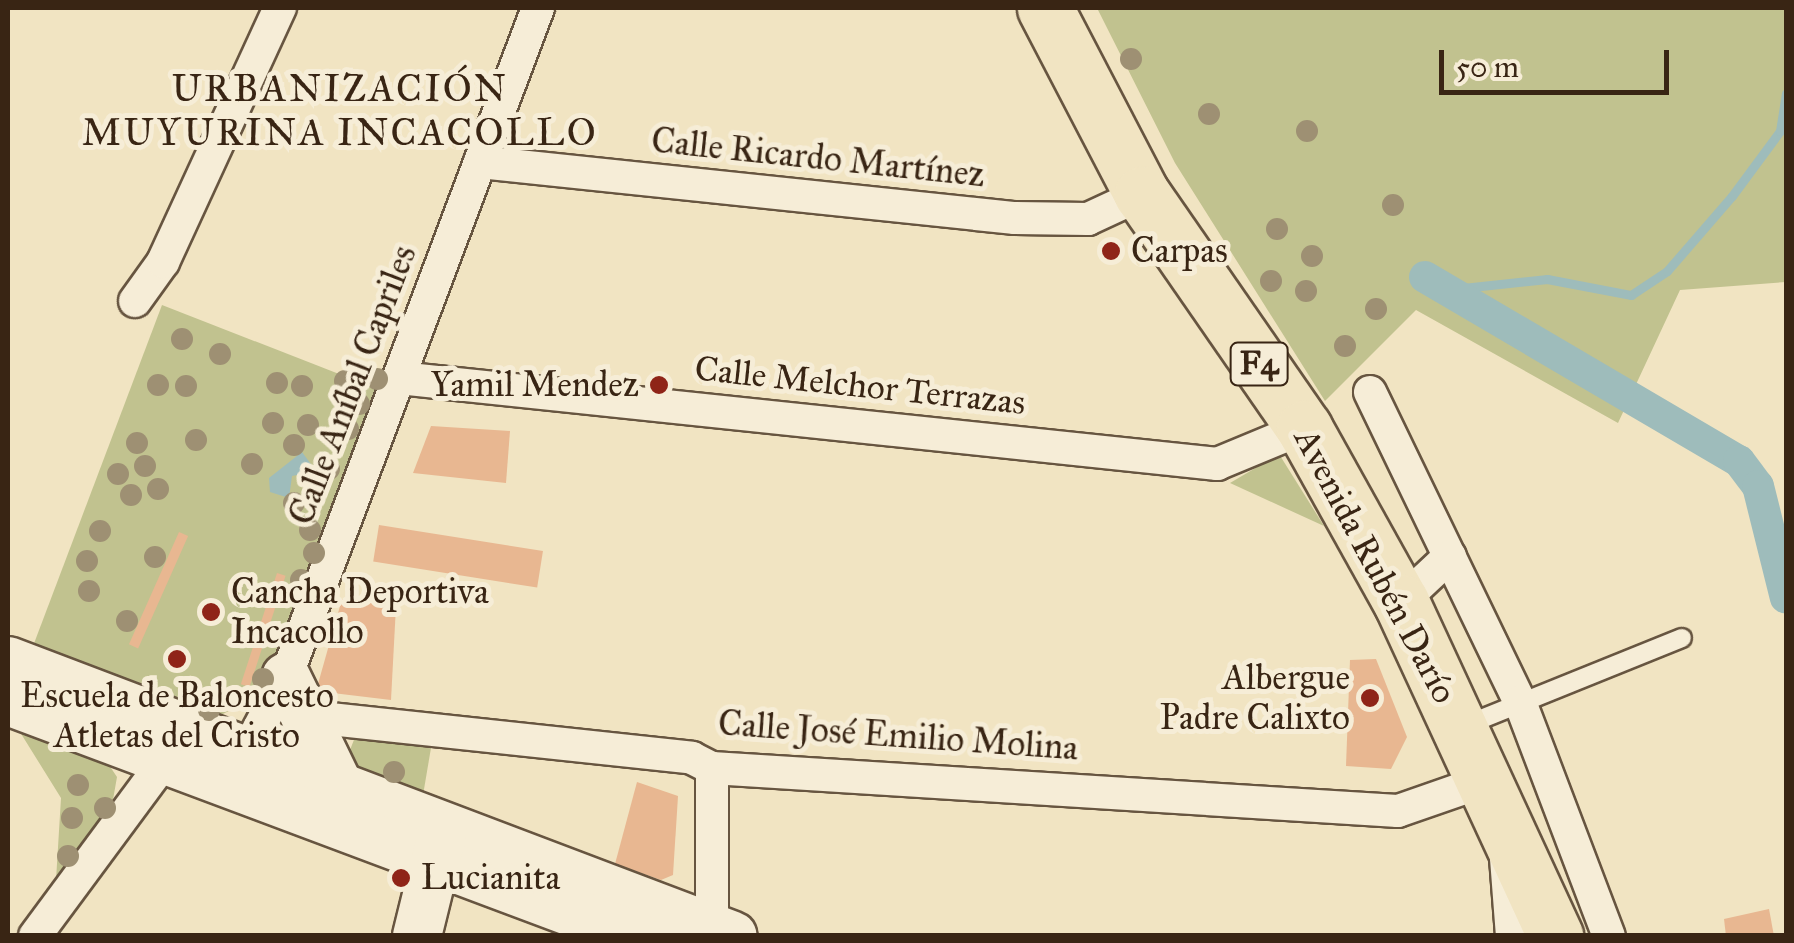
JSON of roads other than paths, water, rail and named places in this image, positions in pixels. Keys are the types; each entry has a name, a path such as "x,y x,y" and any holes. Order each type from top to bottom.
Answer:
{"highway":[{"name":"Avenida Rubén Darío","path":"1045,8 1142,194 1304,428 1401,602 1555,936"}],"main road":[{"path":"8,661 177,746"},
{"path":"294,696 339,786"},
{"path":"8,701 177,746 439,844 719,933"},
{"path":"238,768 339,786 439,844 636,936"},
{"path":"1513,840 1520,936"},
{"path":"417,936 439,844"}],"street":[{"path":"135,302 163,262 280,8"},
{"name":"Calle Aníbal Capriles","path":"238,768 294,696 400,378 538,8"},
{"name":"Calle Ricardo Martínez","path":"480,162 1014,218 1088,220 1142,194"},
{"name":"Calle Melchor Terrazas","path":"400,378 1217,464 1304,428"},
{"path":"1370,392 1520,702 1610,936"},
{"path":"1401,602 1450,556"},
{"name":"Calle José Emilio Molina","path":"294,696 692,758 712,768 1398,810 1484,781"},
{"path":"35,936 177,746"},
{"path":"712,768 719,933"}],"lane":[{"path":"1460,728 1682,638"}],"water":[{"path":"302,452 316,471 292,476 289,498 270,492 269,478"}],"waterway":[{"path":"1444,290 1547,279 1631,295 1667,271 1732,196 1780,131 1786,93"},
{"path":"1425,277 1739,461 1758,486 1786,598"}],"place":[{"name":"Carpas","path":"1111,251"},
{"name":"Yamil Mendez","path":"659,385"},
{"name":"Cancha Deportiva Incacollo","path":"211,612"},
{"name":"Escuela de Baloncesto Atletas del Cristo","path":"177,659"},
{"name":"Albergue Padre Calixto","path":"1370,698"},
{"name":"Lucianita","path":"401,878"}],"district":[{"name":"URBANIZACIÓN MUYURINA INCACOLLO","path":"340,111"}]}
